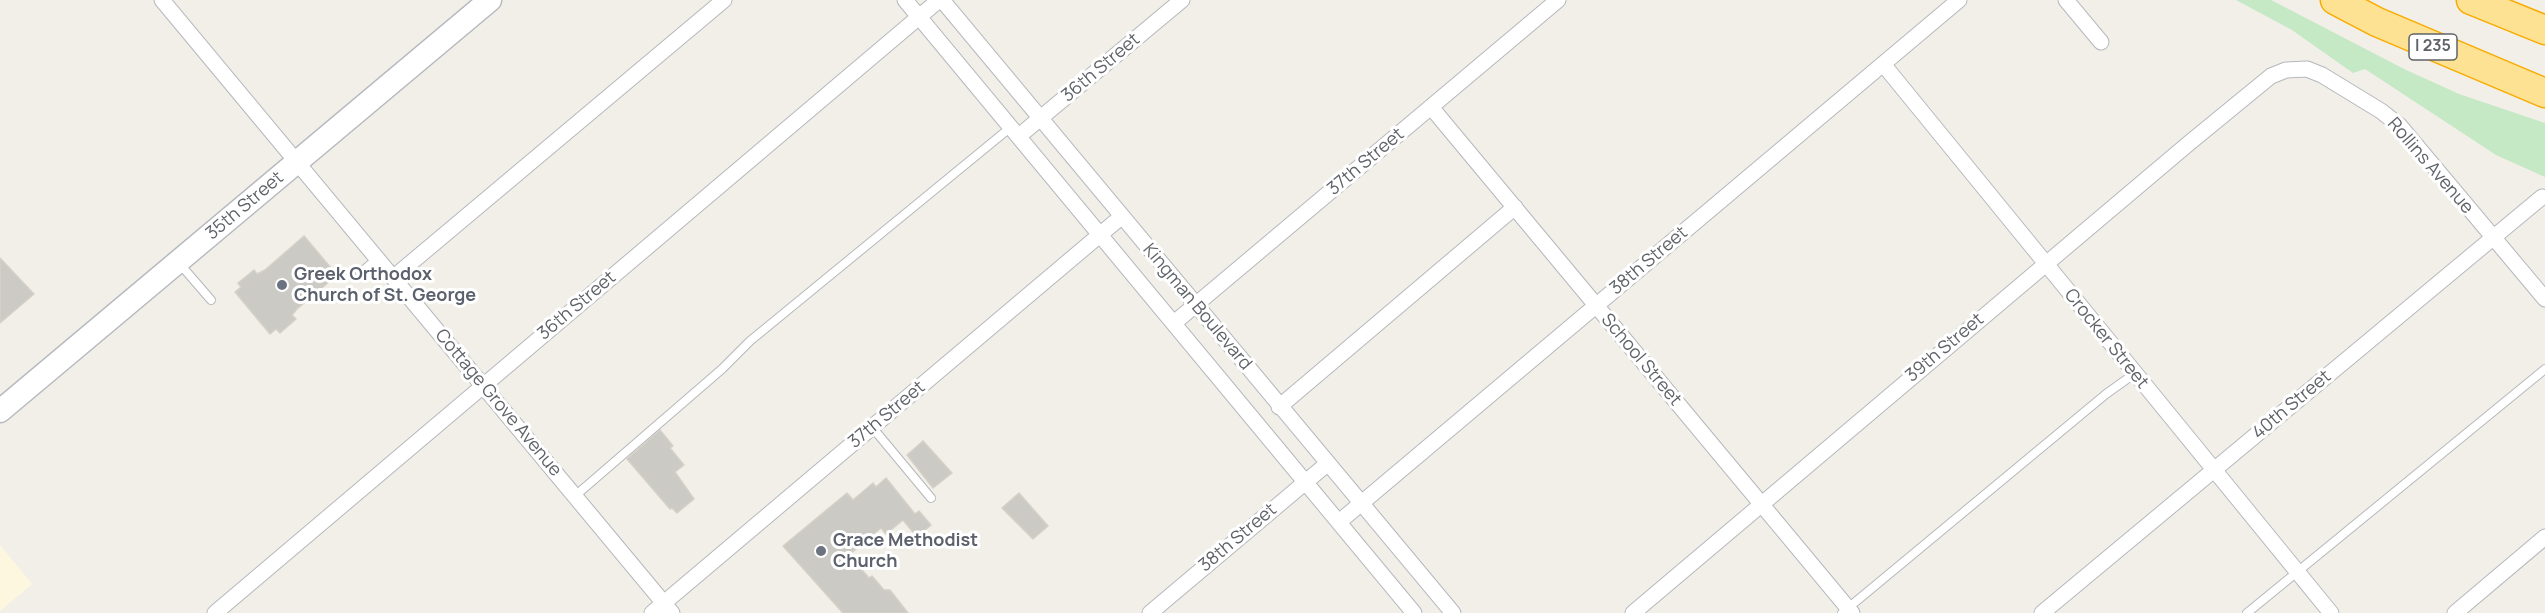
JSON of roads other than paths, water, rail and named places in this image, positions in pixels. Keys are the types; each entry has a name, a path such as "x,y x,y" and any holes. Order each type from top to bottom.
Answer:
{"highway":[{"name":"I 235","path":"2335,0 2376,22 2541,92"},
{"path":"2471,0 2545,30"}],"street":[{"name":"Cottage Grove Avenue","path":"162,0 484,385 575,496 663,610"},
{"name":"35th Street","path":"0,411 490,0"},
{"path":"394,277 724,0"},
{"name":"Kingman Boulevard","path":"905,0 1414,613"},
{"name":"Kingman Boulevard","path":"941,0 1453,613"},
{"name":"36th Street","path":"215,613 941,0"},
{"name":"36th Street","path":"1015,132 1040,118 1182,0"},
{"name":"37th Street","path":"1174,323 1558,0"},
{"name":"38th Street","path":"1339,522 1959,0"},
{"path":"2066,0 2101,42"},
{"name":"Crocker Street","path":"1882,64 2331,613"},
{"name":"Rollins Avenue","path":"2259,86 2271,76 2286,70 2307,69 2322,75 2382,111 2422,152 2545,299"},
{"name":"39th Street","path":"1633,613 2259,86"},
{"name":"School Street","path":"1431,107 1847,611"},
{"name":"40th Street","path":"2042,613 2542,197"},
{"path":"1279,407 1515,207"},
{"name":"37th Street","path":"663,610 872,427 1121,216"},
{"name":"38th Street","path":"1150,613 1327,464"},
{"path":"2455,613 2545,537"}],"lane":[{"path":"575,496 722,369 750,341 1015,132"},
{"path":"360,273 378,258"},
{"path":"178,262 211,300"},
{"path":"2247,613 2545,369"},
{"path":"1847,611 2106,394 2134,374"},
{"path":"872,427 931,498"}],"place":[{"name":"Greek Orthodox Church of St. George","path":"282,285"},
{"name":"Grace Methodist Church","path":"821,551"}]}
